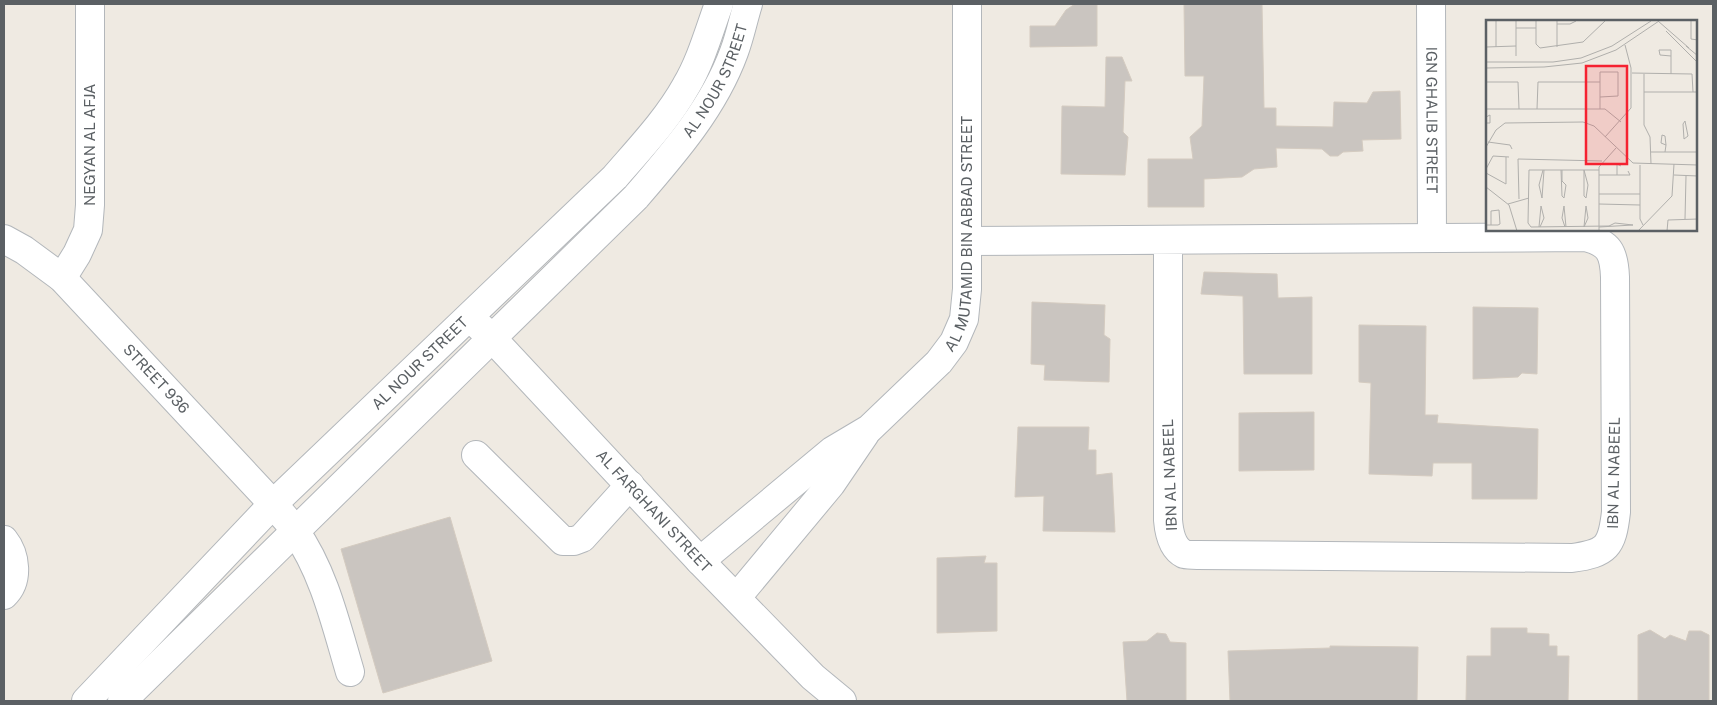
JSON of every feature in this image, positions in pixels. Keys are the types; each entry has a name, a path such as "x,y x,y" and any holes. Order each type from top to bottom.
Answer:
{"street":[{"name":"NEGYAN AL AFJA","path":"62,278 77,254 88,230 90,205 90,4"},
{"name":"AL NOUR STREET","path":"86,701 273,504 615,177 660,125 687,85 719,4"},
{"name":"AL NOUR STREET","path":"122,701 636,197 682,144 712,97 734,53 748,4"},
{"name":"AL MUTAMID BIN ABBAD STREET","path":"700,560 832,451 869,429 939,362 954,342 964,319 967,289 967,4"},
{"name":"IGN GHALIB STREET","path":"1431,4 1432,237"},
{"name":"IBN AL NABEEL","path":"967,241 1585,237 1599,241 1609,248 1614,262 1616,512 1614,535 1604,549 1589,556 1572,558 1184,554 1175,546 1170,534 1168,520 1168,240"},
{"name":"STREET 936","path":"4,239 24,250 62,278 296,531 322,584 350,672"},
{"name":"AL FARGHANI STREET","path":"470,317 813,677 842,701"},
{"name":"AL MUTAMID BIN ABBAD STREET","path":"737,597 831,484 869,429"},
{"path":"476,455 563,541 574,541 582,538 630,485"},
{"path":"4,540 14,559 14,576 4,595"}],"building":[{"path":"1075,4 1097,4 1097,46 1030,47 1030,26 1055,26 1066,10"},
{"path":"1184,4 1262,4 1264,108 1276,108 1276,126 1333,127 1334,102 1367,103 1373,92 1400,91 1401,139 1362,140 1363,151 1343,152 1338,156 1330,156 1322,149 1276,148 1277,167 1254,169 1242,177 1204,179 1204,207 1148,207 1148,159 1193,159 1190,137 1202,126 1204,76 1185,76"},
{"path":"1106,57 1122,57 1132,81 1125,81 1123,132 1128,137 1125,175 1061,174 1062,106 1105,107"},
{"path":"1204,272 1277,274 1278,298 1312,297 1312,374 1244,374 1243,296 1201,294"},
{"path":"1032,302 1105,305 1104,335 1110,339 1109,382 1044,380 1045,365 1031,364"},
{"path":"1473,307 1538,308 1537,374 1522,373 1518,377 1473,379"},
{"path":"1359,325 1426,326 1425,415 1438,415 1437,423 1538,429 1537,499 1472,499 1472,463 1433,463 1432,476 1369,474 1371,383 1359,382"},
{"path":"1314,412 1314,470 1239,471 1239,413"},
{"path":"1018,427 1089,427 1088,450 1096,450 1096,475 1112,473 1115,532 1043,531 1044,496 1015,497"},
{"path":"450,517 492,661 383,693 341,549"},
{"path":"986,556 984,563 997,563 997,631 937,633 937,558"},
{"path":"1491,628 1527,628 1527,633 1549,634 1549,646 1557,646 1557,656 1569,656 1568,701 1466,701 1467,656 1491,656"},
{"path":"1650,630 1665,639 1670,635 1686,641 1689,631 1701,631 1709,635 1709,701 1638,701 1638,635"},
{"path":"1157,633 1166,634 1170,642 1186,643 1186,701 1127,701 1123,642 1147,641"},
{"path":"1330,646 1418,647 1417,701 1230,701 1228,651 1330,648"}]}
